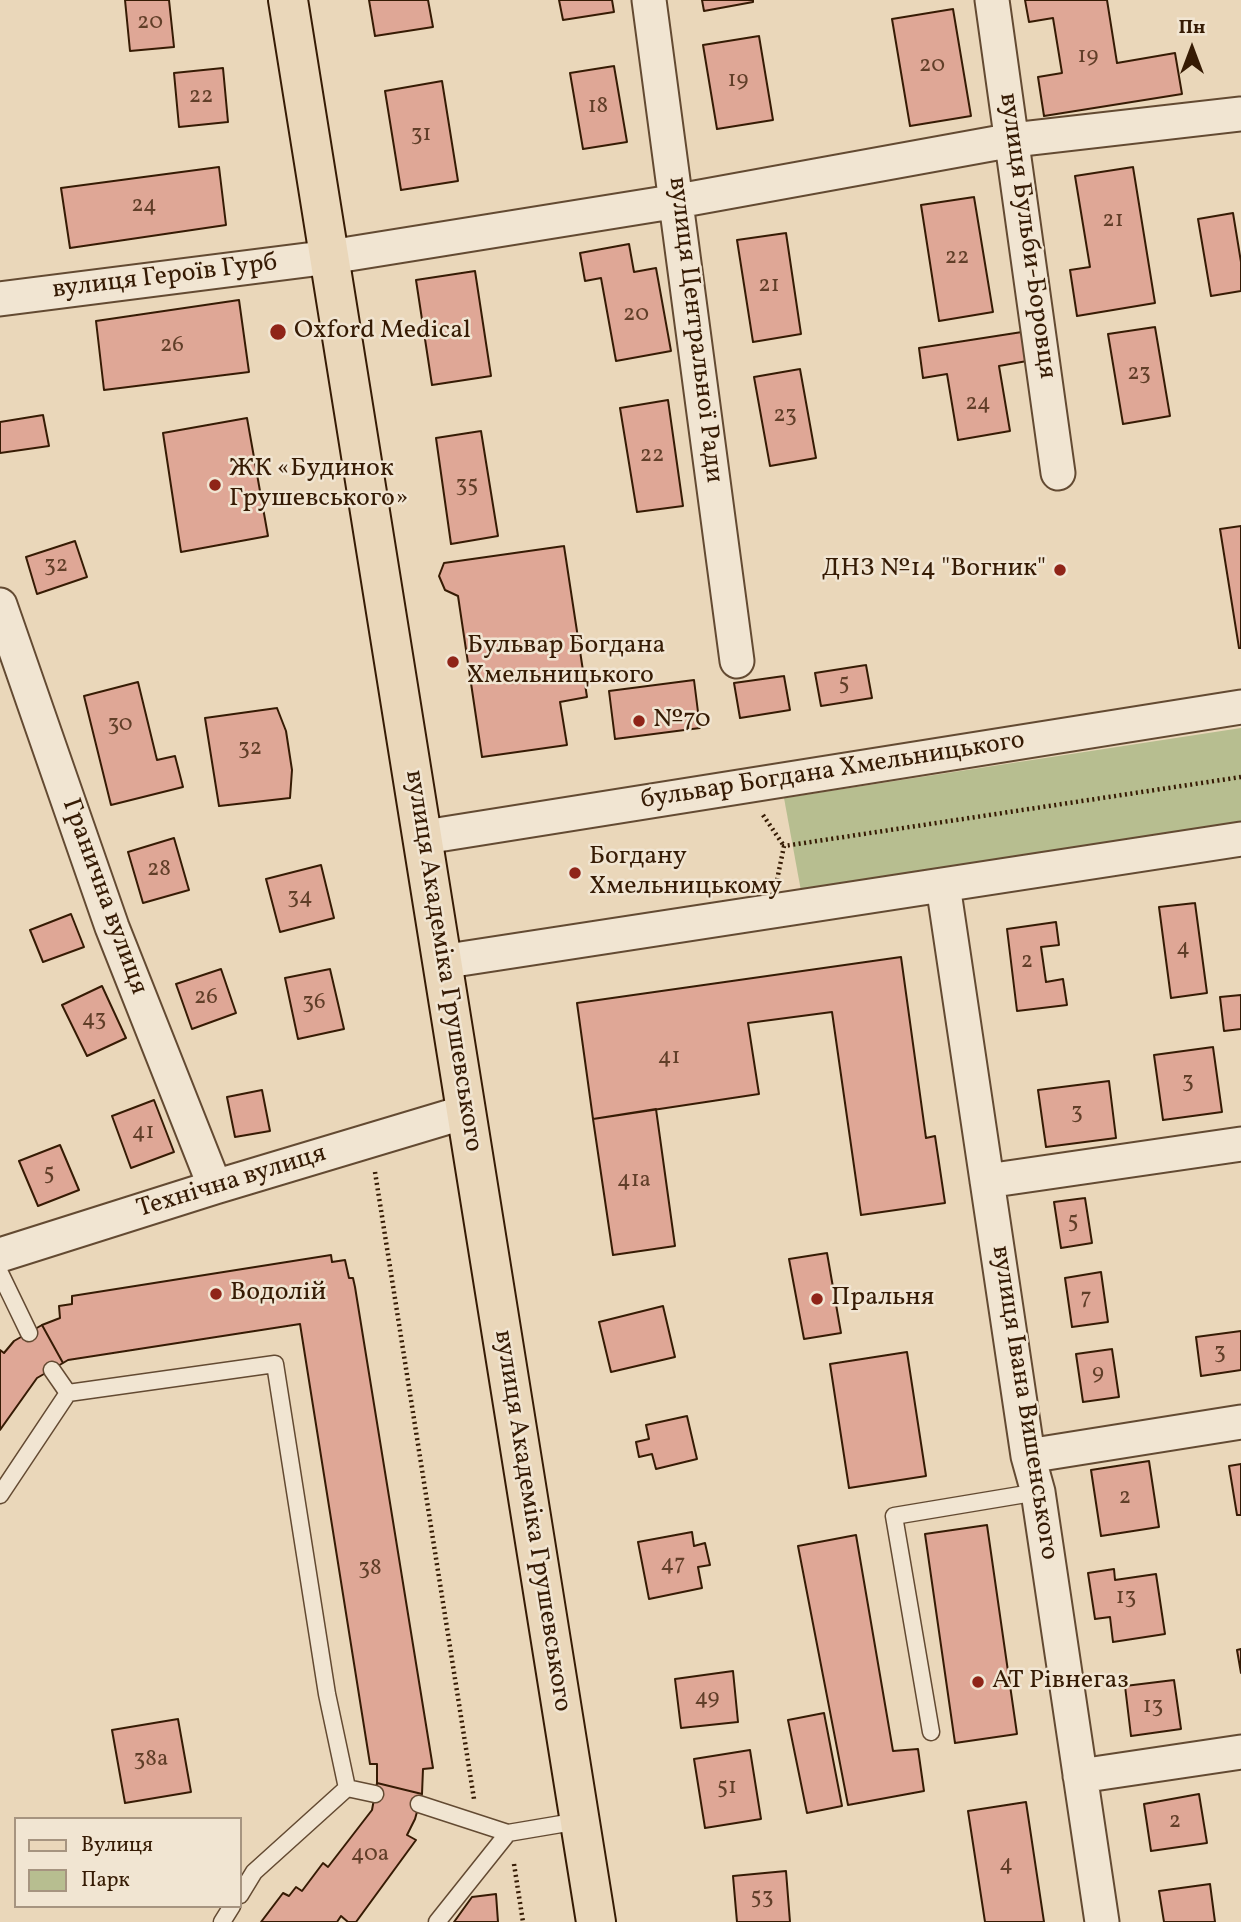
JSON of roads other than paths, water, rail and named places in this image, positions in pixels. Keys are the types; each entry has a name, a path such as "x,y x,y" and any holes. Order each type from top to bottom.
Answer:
{"main road":[{"name":"вулиця Академіка Грушевського","path":"288,0 425,837 441,962 596,1922"}],"street":[{"name":"вулиця Центральної Ради","path":"649,0 678,201 737,661"},
{"name":"вулиця Бульби-Боровця","path":"992,0 1058,472"},
{"name":"вулиця Героїв Гурб","path":"0,299 330,257 678,201 1013,140 1241,114"},
{"name":"Гранична вулиця","path":"0,605 13,690 112,928 215,1187"},
{"name":"бульвар Богдана Хмельницького","path":"425,837 1241,707"},
{"path":"441,962 1241,839"},
{"name":"вулиця Івана Вишенського","path":"943,885 1028,1456 1038,1492 1102,1922"},
{"name":"Технічна вулиця","path":"1,1275 215,1187 465,1112"},
{"path":"987,1181 1241,1144"},
{"path":"1028,1456 1241,1422"},
{"path":"1080,1776 1241,1752"}],"lane":[{"path":"1,1275 29,1333"},
{"path":"0,1495 68,1393 275,1364 327,1694 347,1788"},
{"path":"51,1370 68,1393"},
{"path":"931,1732 894,1516 1038,1492"},
{"path":"347,1788 375,1794"},
{"path":"242,1892 254,1872 347,1788"},
{"path":"419,1804 508,1833 579,1821"},
{"path":"437,1922 508,1833"}],"place":[{"name":"Oxford Medical","path":"278,332"},
{"name":"ЖК «Будинок Грушевського»","path":"215,485"},
{"name":"ДНЗ №14 \"Вогник\"","path":"1060,570"},
{"name":"Бульвар Богдана Хмельницького","path":"453,662"},
{"name":"№70","path":"639,721"},
{"name":"Богдану Хмельницькому","path":"575,873"},
{"name":"Водолій","path":"216,1294"},
{"name":"Пральня","path":"817,1299"},
{"name":"АТ Рівнегаз","path":"978,1682"}]}
